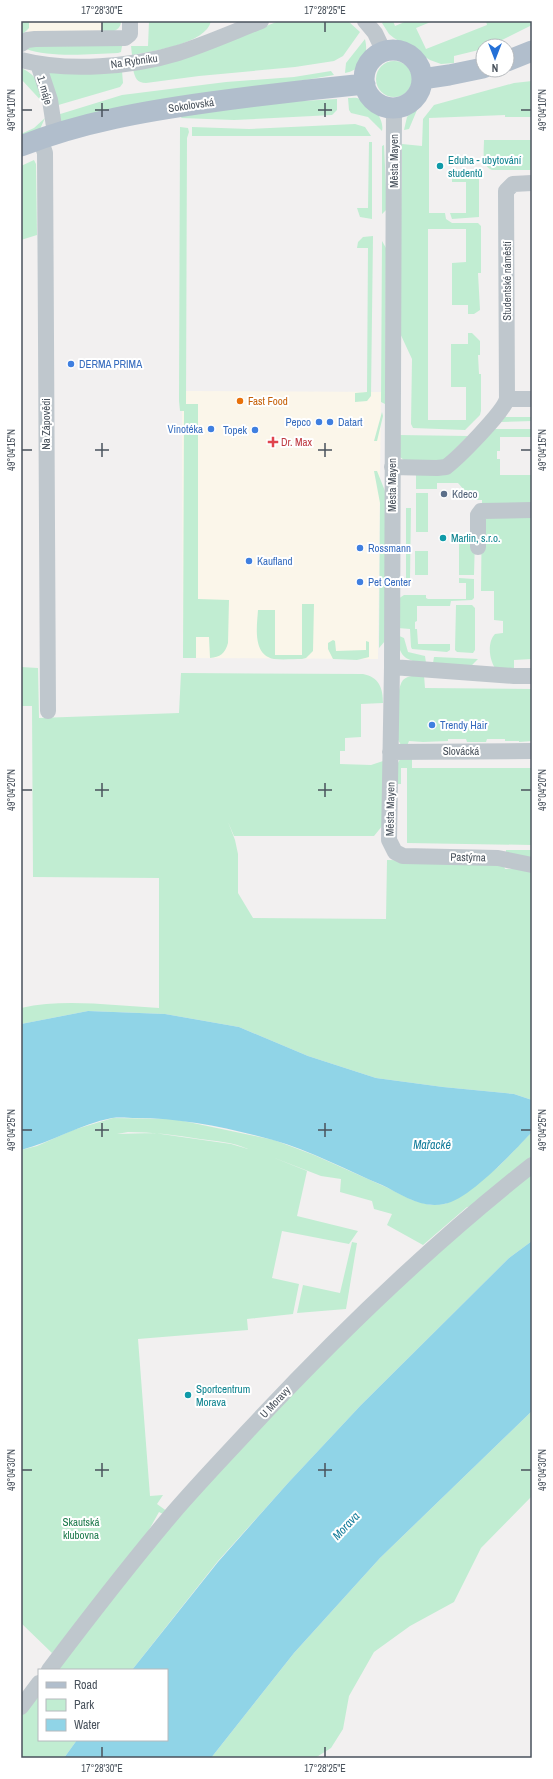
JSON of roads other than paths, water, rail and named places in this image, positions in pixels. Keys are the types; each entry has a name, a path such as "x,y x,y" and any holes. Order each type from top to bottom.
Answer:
{"main road":[{"path":"395,50 410,55 420,67 422,79 419,91 413,100 403,106 394,107 385,106 375,100 365,84 368,66 376,57 384,52 395,50"},
{"path":"515,58 532,51"},
{"path":"422,79 475,70"},
{"name":"Sokolovská","path":"39,139 102,120 146,111 298,91 365,84"}],"street":[{"path":"21,44 27,40 35,38 125,38 130,34 130,21"},
{"name":"Na Rybníku","path":"38,64 79,66 128,64 178,53 223,28 261,21"},
{"path":"365,21 375,33 384,52"},
{"name":"1. máje","path":"21,60 38,64 50,100 39,139"},
{"name":"Města Mayen","path":"394,107 392,667 389,840 390,845 395,852 403,856"},
{"name":"Na Zápovědi","path":"39,139 45,153 48,711"},
{"name":"Studentské náměstí","path":"507,400 506,191 513,184 532,184"},
{"path":"392,467 446,467 502,411 507,400 532,399"},
{"path":"478,547 478,515 481,511 532,510"},
{"path":"392,667 532,676"},
{"name":"Slovácká","path":"390,752 532,751"},
{"name":"Pastýrna","path":"403,856 498,858 532,865"},
{"name":"U Moravy","path":"50,1669 106,1595 174,1512 276,1401 325,1350 411,1267 482,1205 532,1165"},
{"path":"21,1707 38,1684"}],"water":[{"name":"Mařacké","path":"88,1011 165,1014 239,1027 308,1056 376,1078 443,1087 514,1094 532,1100 532,1132 491,1174 466,1194 454,1201 436,1205 419,1203 382,1185 287,1144 205,1124 153,1118 112,1118 89,1124 21,1150 21,1024"},
{"name":"Morava","path":"532,1241 532,1411 380,1558 294,1653 211,1758 64,1758 76,1741 168,1741 168,1669 133,1669 218,1562 288,1483 361,1405 509,1258"}],"place":[{"name":"Eduha - ubytování studentů","path":"440,166"},
{"name":"DERMA PRIMA","path":"71,364"},
{"name":"Fast Food","path":"240,401"},
{"name":"Pepco","path":"319,422"},
{"name":"Datart","path":"330,422"},
{"name":"Vinotéka","path":"211,429"},
{"name":"Topek","path":"255,430"},
{"name":"Dr. Max","path":"273,442"},
{"name":"Kdeco","path":"444,494"},
{"name":"Marlin, s.r.o.","path":"443,538"},
{"name":"Rossmann","path":"360,548"},
{"name":"Kaufland","path":"249,561"},
{"name":"Pet Center","path":"360,582"},
{"name":"Trendy Hair","path":"432,725"},
{"name":"Sportcentrum Morava","path":"188,1395"}],"park label":[{"name":"Skautská klubovna","path":"81,1528"}]}
